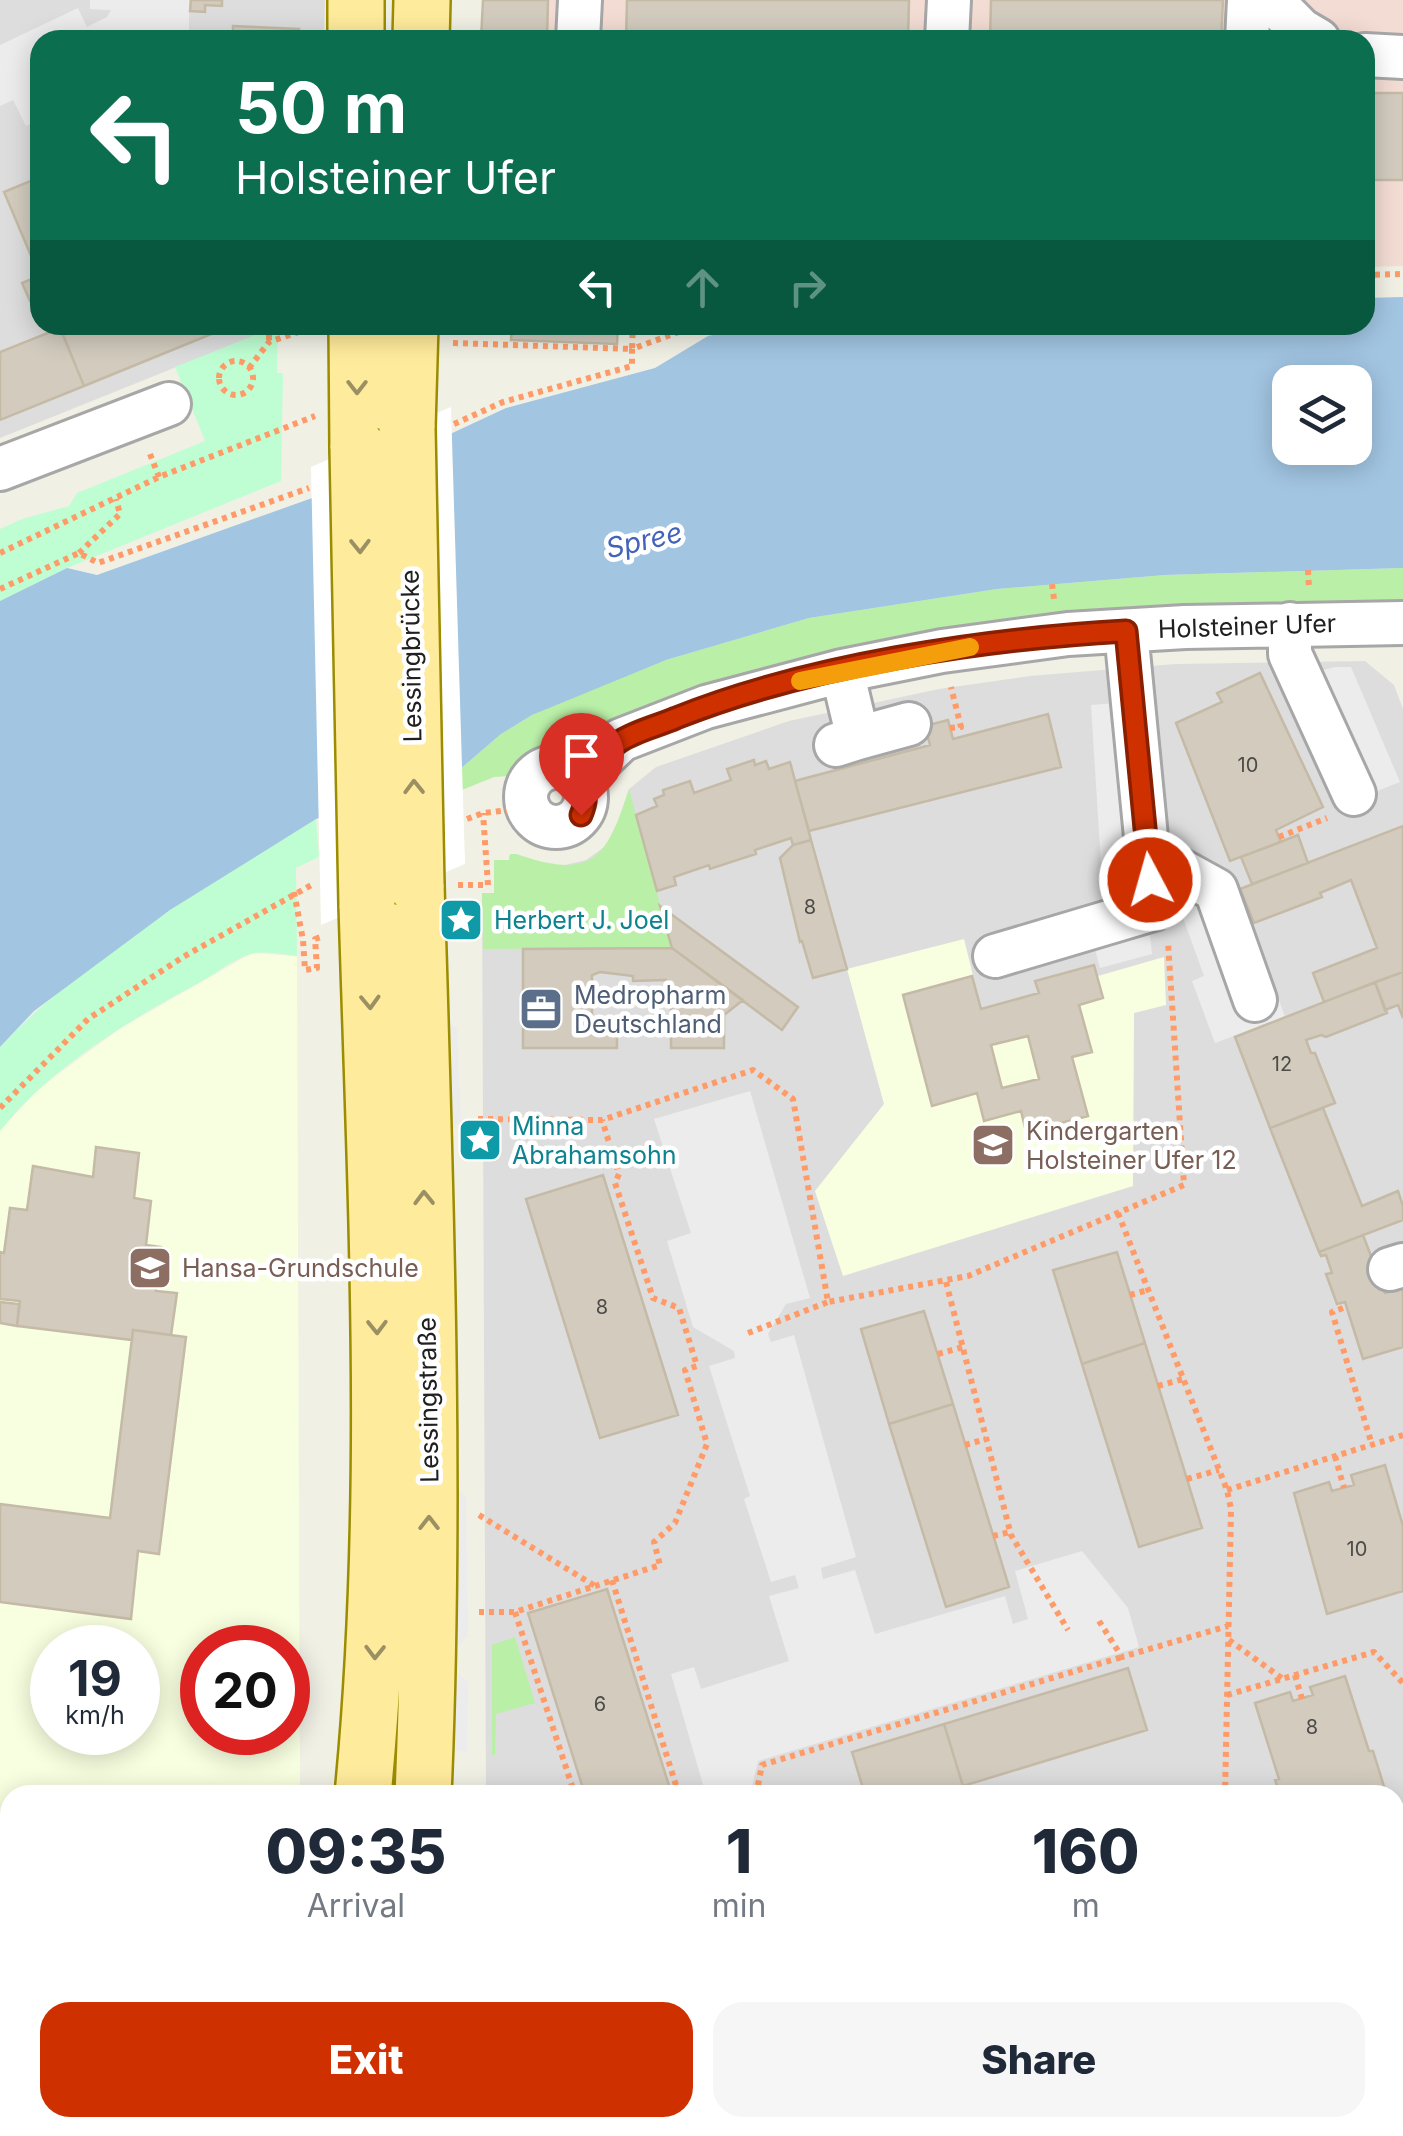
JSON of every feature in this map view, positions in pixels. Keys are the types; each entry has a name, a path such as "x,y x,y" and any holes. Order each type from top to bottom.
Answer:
{"main road":[{"path":"356,0 356,30"},
{"path":"421,30 422,0"},
{"path":"340,335 385,428"},
{"path":"385,428 428,335"},
{"name":"Lessingbrücke","path":"385,428 414,892"},
{"name":"Lessingstraße","path":"364,1785 374,1683 379,1445 414,892"},
{"name":"Lessingstraße","path":"414,892 430,1429 423,1785"}],"street":[{"path":"578,30 580,0"},
{"path":"948,30 949,0"},
{"path":"1247,30 1248,0"},
{"path":"1271,0 1301,30"},
{"path":"1375,56 1403,57"},
{"path":"0,468 169,404"},
{"name":"Holsteiner Ufer","path":"528,808 529,784 540,772 566,769 580,779 621,740 706,706 842,671 1068,634 1403,622"},
{"path":"1290,624 1290,654 1354,794"},
{"path":"995,956 1153,908 1126,631"},
{"path":"842,671 846,742 930,726"},
{"path":"1147,852 1216,890 1255,1000"}],"path":[{"path":"1375,275 1403,274"},
{"path":"249,368 269,342 269,335"},
{"path":"269,342 298,335"},
{"path":"442,335 632,349 670,335"},
{"path":"0,553 159,477 503,402 632,366 633,335"},
{"path":"240,362 249,368 253,379 244,394 232,395 223,390 219,374 225,365 240,362"},
{"path":"150,454 159,477"},
{"path":"79,554 98,563 309,488"},
{"path":"0,589 79,554 120,514 116,499"},
{"path":"1308,570 1309,584"},
{"path":"1052,584 1054,594"},
{"path":"930,726 960,727 942,652"},
{"path":"468,820 484,813 528,808"},
{"path":"414,892 488,885 484,813"},
{"path":"0,1108 88,1019 294,892 315,883"},
{"path":"294,892 305,970 317,968 316,939"},
{"path":"748,1334 828,1302 946,1282 1184,1185 1167,924 1153,908"},
{"path":"478,1119 602,1120 753,1070 793,1099 828,1302"},
{"path":"479,1612 515,1612 660,1565 654,1542 674,1523 707,1444 685,1370 698,1366 680,1308 653,1298 615,1183 618,1174 602,1120"},
{"path":"1118,1213 1227,1490 1231,1509 1225,1785"},
{"path":"946,1282 1010,1532 1068,1630"},
{"path":"1130,1295 1148,1290"},
{"path":"1343,1308 1332,1312 1372,1445"},
{"path":"938,1354 963,1347"},
{"path":"1158,1386 1183,1379"},
{"path":"1227,1490 1403,1435"},
{"path":"966,1445 986,1439"},
{"path":"1335,1456 1344,1488"},
{"path":"1187,1479 1219,1470"},
{"path":"479,1515 595,1586"},
{"path":"994,1536 1010,1532"},
{"path":"612,1580 676,1785"},
{"path":"515,1612 572,1785"},
{"path":"1099,1621 1122,1657"},
{"path":"758,1785 762,1765 1228,1626"},
{"path":"1228,1640 1282,1679"},
{"path":"1227,1695 1374,1652 1403,1682"},
{"path":"1076,1670 1080,1683"},
{"path":"1295,1675 1302,1698"},
{"path":"983,1698 988,1710"},
{"path":"891,1726 895,1739"}],"shaded area":[{"path":"0,0 325,0 324,30 30,30 30,335 256,335 0,438"},
{"path":"90,0 189,0 189,30 32,30 78,8 87,27 107,17 111,10 90,9"},
{"path":"483,0 1403,0 1403,266 1375,267 1375,30 482,30"},
{"path":"30,31 30,124 26,126 13,100 0,106 0,45"},
{"path":"1365,661 1394,685 1403,709 1403,1785 486,1785 482,893 494,893 494,860 509,860 510,854 516,854 556,867 586,860 607,845 614,834 629,789 656,767 789,721 939,689 1030,676 1175,664"},
{"path":"1351,667 1400,782 1347,803 1307,674"},
{"path":"1155,700 1153,726 1173,920 1149,927 1152,954 1100,968 1093,942 1131,895 1127,863 1101,864 1091,705"},
{"path":"1240,889 1285,1017 1215,1043 1192,981 1204,976 1181,912"},
{"name":"Kindergarten Holsteiner Ufer 12","path":"964,939 981,1008 1038,993 1035,981 1094,965 1098,976 1164,957 1166,1005 1134,1013 1133,1186 843,1276 815,1191 884,1104 847,969"},
{"name":"Hansa-Grundschule","path":"252,953 297,956 299,1625 180,1625 180,1755 300,1755 300,1785 0,1785 0,1131 38,1089 121,1028"},
{"path":"446,1020 457,1028 461,1121 451,1131"},
{"path":"750,1091 810,1298 786,1304 768,1334 771,1342 794,1335 856,1557 821,1568 823,1579 855,1570 875,1634 1005,1596 1013,1624 1028,1619 1015,1571 1082,1551 1128,1608 1139,1647 758,1761 752,1785 703,1785 671,1674 694,1667 701,1689 789,1661 769,1596 799,1588 795,1575 771,1582 744,1499 750,1496 709,1366 735,1358 734,1351 693,1327 667,1241 691,1233 654,1119"},
{"path":"455,1486 466,1496 468,1636 456,1648"},
{"path":"455,1670 468,1683 467,1752 454,1751"}],"green space":[{"path":"255,335 278,335 277,373 283,373 281,481 67,568 0,601 0,529 69,506 77,493 205,441 175,367"},
{"path":"1403,568 1403,607 774,669 537,750 520,759 510,776 494,777 462,790 459,770 501,734 532,715 666,660 809,618 997,589 1165,575"},
{"path":"629,789 672,948 483,949 482,893 494,893 494,860 509,860 510,854 516,854 562,865 592,858 612,833"},
{"path":"316,819 319,857 296,868 297,956 262,952 245,956 148,1011 68,1065 0,1131 0,1047 110,951"},
{"path":"515,1637 535,1703 496,1714 492,1755 492,1645"}],"water":[{"name":"Spree","path":"1403,297 1403,568 1165,575 997,589 809,618 666,660 532,715 501,734 459,770 316,819 170,910 34,1011 0,1047 0,601 67,568 97,575 315,497 506,408 655,368 713,335 1375,335 1375,298"}],"pier":[{"path":"451,407 465,864 321,925 311,467"}],"building":[{"path":"191,0 222,0 222,6 205,5 205,12 190,11"},
{"path":"483,0 548,0 547,30 482,30"},
{"path":"627,0 909,0 908,30 626,30"},
{"path":"991,0 1223,0 1222,30 990,30"},
{"path":"233,26 299,29 299,30 233,30"},
{"path":"1375,93 1403,93 1403,180 1375,180"},
{"path":"30,181 30,253 4,192"},
{"path":"30,280 30,301 22,283"},
{"path":"42,335 63,335 84,386 0,420 0,352"},
{"path":"63,335 209,335 84,386"},
{"path":"511,335 617,335 617,344 511,340"},
{"path":"1260,673 1323,807 1276,830 1281,842 1230,861 1176,723 1222,702 1217,693"},
{"path":"1048,714 1061,767 809,831 795,781 930,745 925,726 948,720 953,739"},
{"path":"754,760 755,765 766,761 769,769 790,762 811,840 793,845 791,838 755,850 756,854 710,869 709,865 674,877 676,885 657,891 636,815 657,806 654,799 664,795 663,790 690,781 694,793 731,780 727,769"},
{"path":"1403,826 1403,972 1324,1002 1313,973 1377,948 1351,880 1320,893 1322,897 1254,923 1240,889"},
{"path":"1298,835 1308,863 1252,884 1241,857"},
{"path":"811,840 847,969 813,978 780,858 793,845"},
{"path":"660,906 798,1007 782,1030 672,948"},
{"path":"672,948 743,1000 724,1015 724,1048 671,1048 671,993 666,980 633,981 633,976 600,972 592,975 592,1021 617,1026 617,1048 523,1048 523,949"},
{"path":"1094,965 1103,998 1079,1005 1092,1052 1072,1057 1088,1116 1026,1132 1021,1111 984,1121 977,1093 932,1106 903,995 972,976 981,1009 1039,993 1035,981","holes":["1028,1036 1039,1079 1002,1088 991,1045"]},
{"path":"1403,972 1403,1018 1398,1005 1385,1010 1375,982"},
{"path":"1375,982 1387,1013 1326,1037 1306,1040 1335,1103 1270,1128 1235,1037"},
{"path":"1323,1108 1362,1206 1398,1191 1403,1220 1319,1252 1270,1128"},
{"path":"96,1147 139,1153 134,1198 151,1201 146,1245 161,1247 156,1291 177,1293 171,1335 133,1330 132,1340 17,1326 20,1301 0,1299 0,1252 4,1253 10,1208 27,1210 33,1166 93,1177"},
{"path":"603,1175 678,1415 600,1438 526,1199"},
{"path":"1363,1235 1385,1293 1403,1287 1403,1347 1363,1359 1345,1302 1337,1304 1326,1274 1332,1273 1326,1255 1319,1252"},
{"path":"1117,1252 1145,1343 1082,1364 1053,1270"},
{"path":"0,1302 19,1304 17,1326 0,1323"},
{"path":"924,1311 953,1404 889,1424 861,1329"},
{"path":"133,1330 186,1337 159,1554 138,1551 131,1619 0,1602 0,1504 110,1518"},
{"path":"1145,1343 1202,1528 1139,1547 1082,1364"},
{"path":"953,1404 1009,1587 946,1607 889,1424"},
{"path":"1385,1465 1403,1526 1403,1591 1327,1614 1294,1493 1329,1482 1332,1491 1354,1485 1351,1475"},
{"path":"607,1589 669,1785 582,1785 528,1613"},
{"path":"1128,1668 1147,1730 963,1785 944,1724"},
{"path":"1345,1676 1384,1785 1277,1785 1275,1780 1279,1779 1255,1703 1290,1692 1293,1701 1313,1695 1310,1687"},
{"path":"944,1724 963,1785 862,1785 852,1752"}],"slow traffic":[{"path":"800,681 970,647"}],"place":[{"name":"Herbert J. Joel","path":"461,920"},
{"name":"Medropharm Deutschland","path":"541,1009"},
{"name":"Minna Abrahamsohn","path":"480,1140"},
{"name":"Kindergarten Holsteiner Ufer 12","path":"993,1145"},
{"name":"Hansa-Grundschule","path":"150,1268"}],"route":[{"path":"581,815 586,791 580,779 621,740 706,706 842,671 942,652 1068,634 1126,631 1150,880"}]}
